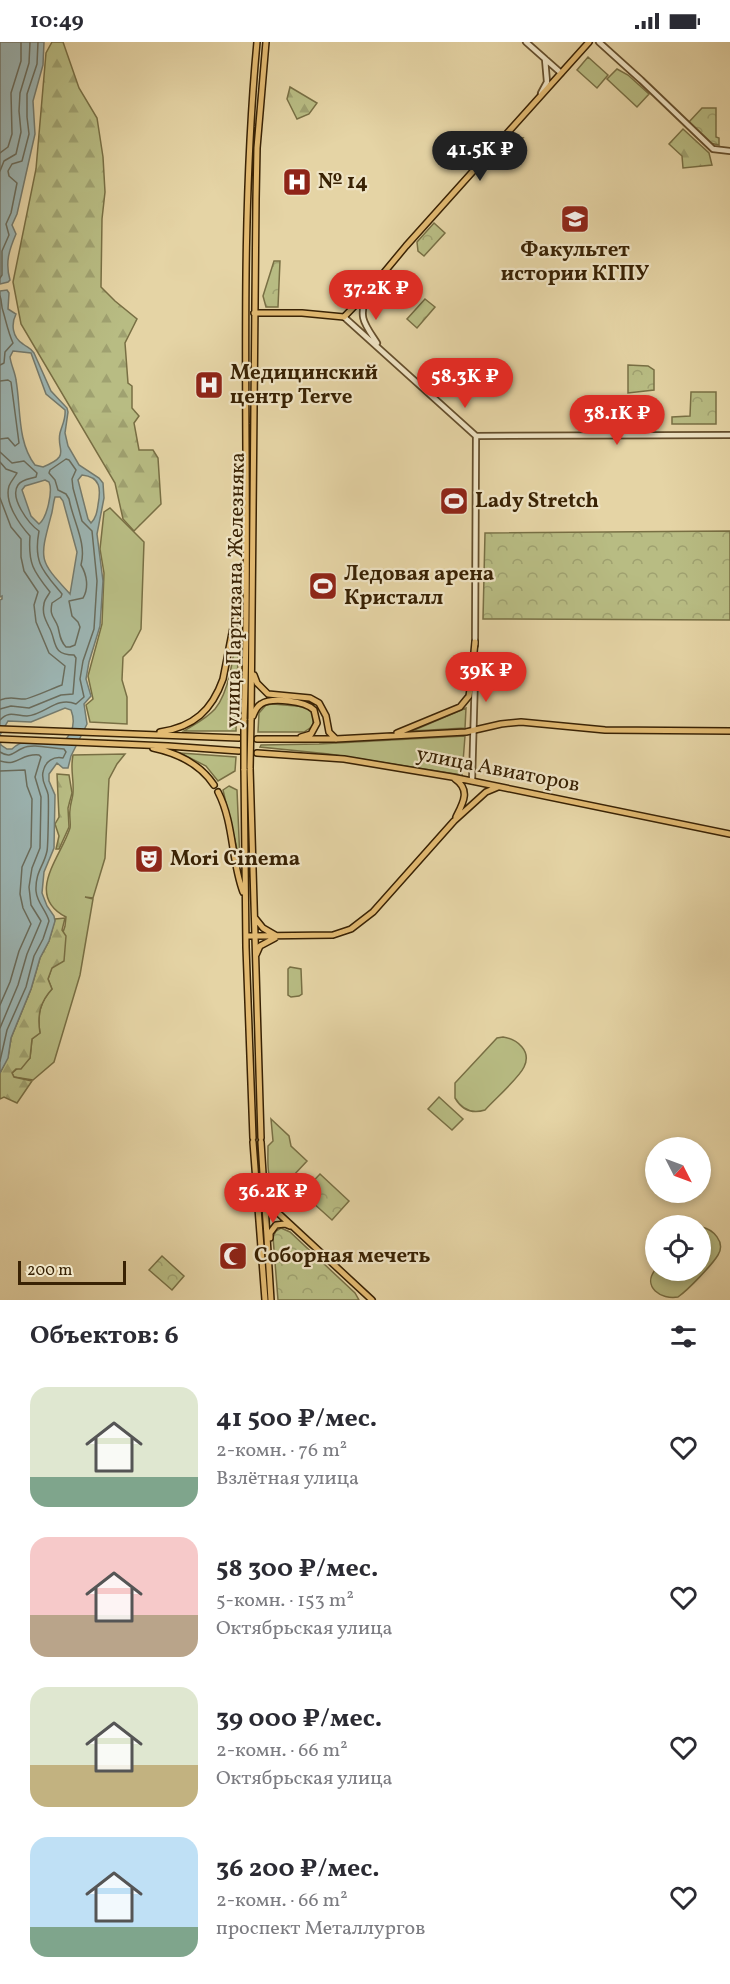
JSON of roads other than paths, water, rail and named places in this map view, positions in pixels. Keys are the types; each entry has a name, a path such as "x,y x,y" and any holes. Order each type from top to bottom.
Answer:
{"main road":[{"name":"улица Партизана Железняка","path":"248,720 245,568 246,255 251,106 257,42"},
{"name":"улица Партизана Железняка","path":"265,1300 253,1140 245,897 251,667 256,199 260,106 266,42"},
{"path":"247,315 302,313 344,317 589,42"},
{"path":"253,82 258,85 263,81"},
{"path":"251,106 257,104 260,106"},
{"path":"141,734 181,727 202,715 210,707 223,679 245,568"},
{"path":"389,736 460,707 469,696 472,687 475,642"},
{"path":"251,667 257,683 268,694 310,698 319,703 326,716 329,732 336,739"},
{"path":"248,720 256,708 267,701 296,702 311,706 317,717 314,730 307,735 290,739"},
{"name":"улица Авиаторов","path":"257,739 389,736 475,730 521,722 590,729 730,731"},
{"path":"0,729 239,738"},
{"path":"0,740 140,745 239,752"},
{"path":"140,745 177,755 203,771 214,785"},
{"name":"улица Авиаторов","path":"257,753 344,759 452,777 730,834"},
{"name":"улица Партизана Железняка","path":"247,769 263,1199 269,1257"},
{"path":"452,777 460,782 466,797 454,821"},
{"path":"246,936 333,935 356,926 373,912 454,821 486,792 500,787"},
{"path":"218,792 225,810 238,879 245,897"},
{"path":"254,917 263,928 280,936"},
{"path":"255,960 260,946 280,936"},
{"path":"256,1199 263,1199 372,1300"},
{"path":"271,1300 270,1233 281,1223 294,1228"}],"street":[{"path":"526,42 561,73"},
{"path":"599,42 713,149 730,151"},
{"path":"536,102 547,82 544,59"},
{"path":"367,293 363,306 363,320 380,348"},
{"path":"344,317 476,436 730,435"},
{"path":"475,642 476,436"},
{"path":"472,781 475,730 474,674"}],"water":[{"path":"0,42 44,42 43,65 33,101 35,134 17,214 12,225 16,234 8,257 10,280 0,284"},
{"path":"7,290 9,293 8,309 16,314 13,326 17,338 33,351 51,391 67,408 65,433 68,446 79,465 103,483 104,498 97,534 103,581 100,626 86,679 91,696 84,704 87,724 71,756 68,768 63,768 57,763 49,774 49,781 55,795 54,848 44,872 42,893 55,921 11,1038 8,1058 0,1073 0,742 7,749 12,749 29,741 63,742 71,731 73,715 71,710 65,708 31,722 8,721 0,735 0,600 2,596 0,597 0,291","holes":["13,351 31,353 46,394 65,410 59,439 60,456 43,467 35,465 25,446 16,380 10,357","82,475 88,476 93,478 98,485 97,510 91,523 78,480","45,480 49,482 48,504 39,524 31,516 22,490 25,486","55,497 60,497 77,552 70,594 52,574 44,559 45,542"]}],"place":[{"name":"№ 14","path":"297,182"},
{"name":"Факультет истории КГПУ","path":"575,219"},
{"name":"Медицинский центр Terve","path":"209,385"},
{"name":"Lady Stretch","path":"454,501"},
{"name":"Ледовая арена Кристалл","path":"323,586"},
{"name":"Mori Cinema","path":"149,859"},
{"name":"Соборная мечеть","path":"233,1256"}]}
